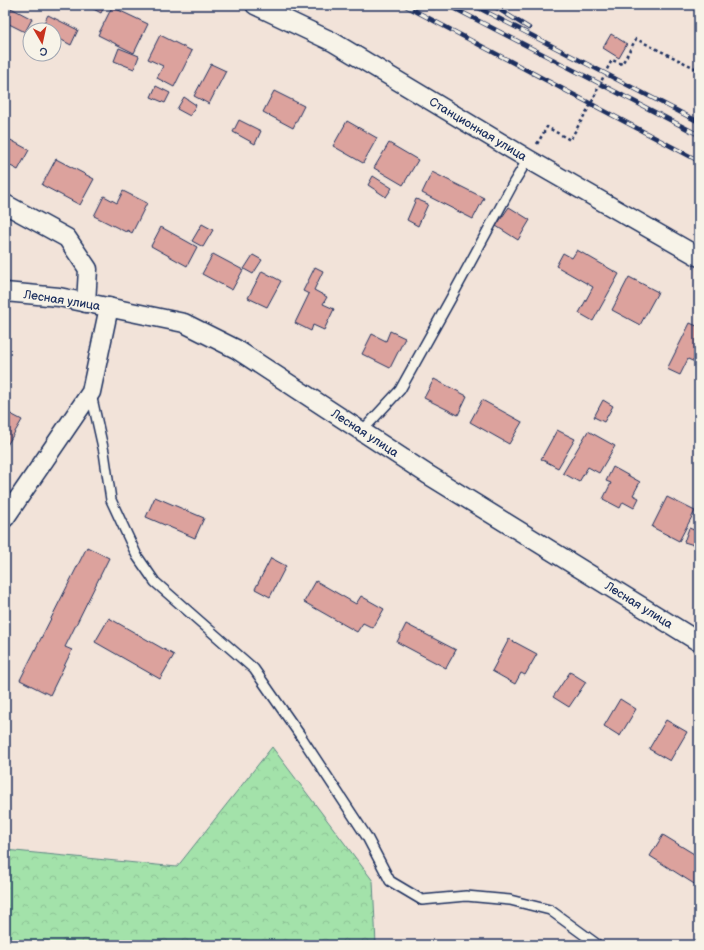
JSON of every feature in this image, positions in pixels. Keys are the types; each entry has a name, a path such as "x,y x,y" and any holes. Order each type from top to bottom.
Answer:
{"street":[{"name":"Станционная улица","path":"255,5 333,42 528,159 699,256"},
{"path":"5,204 67,238 88,269 86,303"},
{"name":"Лесная улица","path":"5,292 59,297 184,323 236,349 427,474 699,642"},
{"path":"5,518 91,392 109,307"}],"lane":[{"path":"362,431 400,390 528,159"},
{"path":"91,392 104,452 111,500 137,556 155,582 254,669 304,741 367,837 390,882 422,900 466,896 510,900 550,910 598,945"}],"path":[{"path":"528,159 547,127 570,140 591,104 612,60 622,64 636,39 699,70"}],"green space":[{"path":"272,747 373,881 376,945 5,945 5,850 177,867"}],"building":[{"path":"86,5 105,5 101,13"},
{"path":"112,7 148,24 134,53 98,35"},
{"path":"11,8 32,19 30,22 22,22 22,30 5,22"},
{"path":"48,15 62,22 44,22"},
{"path":"62,22 78,30 71,45 62,40"},
{"path":"611,34 627,44 619,58 603,48"},
{"path":"160,35 192,51 174,87 157,78 163,66 148,59"},
{"path":"119,48 139,56 134,69 114,61"},
{"path":"211,64 226,71 209,104 194,96"},
{"path":"156,86 170,93 165,103 151,97"},
{"path":"274,91 304,106 293,128 263,112"},
{"path":"184,97 196,105 190,116 177,109"},
{"path":"239,120 261,131 255,144 233,132"},
{"path":"347,121 377,138 363,163 333,146"},
{"path":"5,137 29,150 18,170 5,163"},
{"path":"389,143 418,160 403,185 374,168"},
{"path":"56,159 94,179 80,205 42,185"},
{"path":"432,172 484,198 473,219 422,193"},
{"path":"373,176 392,188 386,197 368,185"},
{"path":"123,191 147,203 132,233 127,230 126,232 94,216 104,196 117,203"},
{"path":"416,199 428,204 418,226 407,220"},
{"path":"509,207 530,220 518,240 496,226"},
{"path":"202,224 213,230 203,247 192,241"},
{"path":"161,227 197,247 187,266 151,246"},
{"path":"577,250 619,274 593,321 579,313 593,287 556,266 563,253 572,258"},
{"path":"213,254 243,270 232,290 202,274"},
{"path":"253,255 262,260 253,274 244,269"},
{"path":"315,267 323,271 314,290 327,297 323,304 334,309 324,330 313,325 311,331 295,323 309,294 303,291"},
{"path":"262,271 281,281 267,307 248,298"},
{"path":"629,277 658,292 640,325 612,310"},
{"path":"690,323 699,327 699,364 688,359 680,375 667,369"},
{"path":"390,331 405,338 390,368 362,354 372,334 386,341"},
{"path":"434,379 467,396 458,415 424,398"},
{"path":"482,400 522,422 509,444 470,422"},
{"path":"603,400 613,406 604,422 594,417"},
{"path":"5,411 22,420 6,447 5,446"},
{"path":"557,430 575,439 558,468 541,459"},
{"path":"588,431 615,446 599,473 588,467 579,482 563,473"},
{"path":"613,467 640,482 633,495 639,498 634,508 623,502 620,508 603,499 611,483 606,481"},
{"path":"155,497 204,518 195,538 146,517"},
{"path":"667,497 695,511 679,541 652,527"},
{"path":"699,509 699,518 695,516"},
{"path":"689,528 699,532 694,545 684,542"},
{"path":"87,547 109,558 65,647 72,650 50,695 20,680"},
{"path":"271,558 286,566 270,597 255,589"},
{"path":"316,581 356,604 361,596 384,609 373,628 363,623 357,632 304,602"},
{"path":"109,618 174,655 160,679 95,642"},
{"path":"406,624 456,650 446,668 397,642"},
{"path":"509,639 537,654 525,675 521,673 515,684 492,671"},
{"path":"570,672 586,682 569,707 553,697"},
{"path":"620,699 636,709 620,736 604,726"},
{"path":"666,720 687,732 670,761 649,749"},
{"path":"663,835 699,857 699,887 650,856"}],"railway":[{"path":"404,5 699,161"},
{"path":"448,5 699,135"},
{"path":"473,5 699,122"},
{"path":"492,5 529,28"}]}
